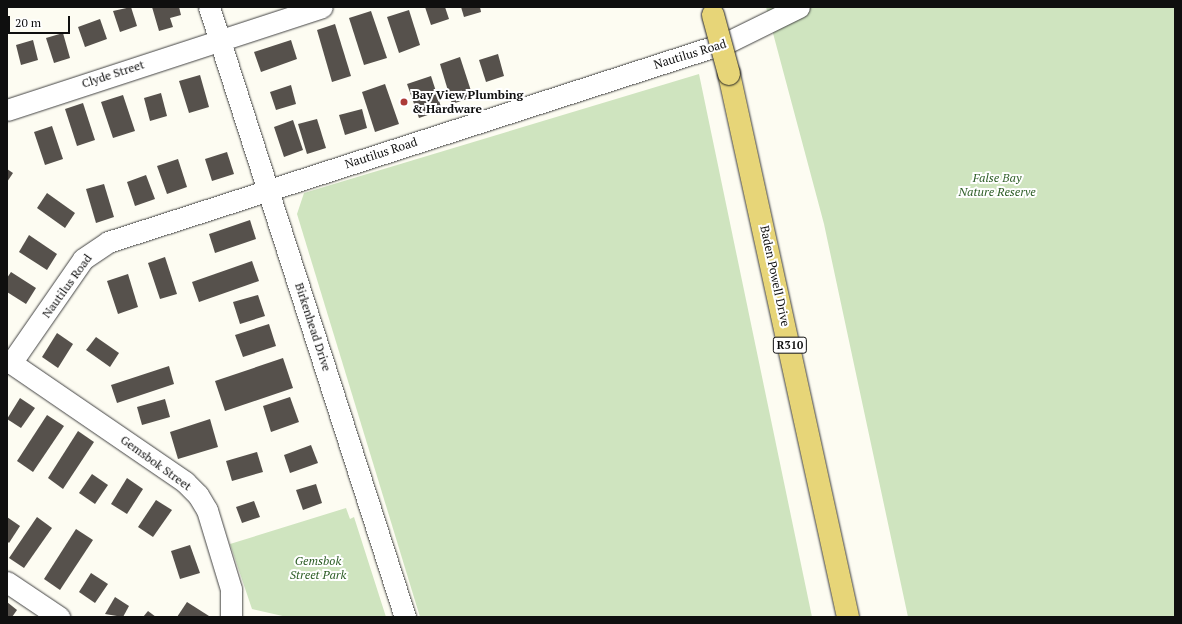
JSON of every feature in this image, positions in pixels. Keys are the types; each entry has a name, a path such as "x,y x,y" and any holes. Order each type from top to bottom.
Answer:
{"main road":[{"name":"Baden Powell Drive","path":"712,11 729,74 848,617"}],"street":[{"name":"Birkenhead Drive","path":"209,7 270,188 405,617"},
{"name":"Clyde Street","path":"7,110 219,39 322,7"},
{"name":"Nautilus Road","path":"9,362 83,259 93,250 108,242 270,188 728,42 799,7"},
{"name":"Gemsbok Street","path":"9,362 185,482 198,495 207,510 231,589 231,617"},
{"path":"7,582 59,617"}],"green space":[{"name":"False Bay Nature Reserve","path":"766,7 1175,7 1175,617 908,617 824,224"},
{"path":"699,74 812,617 420,617 297,214 304,193"},
{"name":"Gemsbok Street Park","path":"346,508 350,519 354,517 386,617 287,617 252,609 230,544"}],"building":[{"path":"131,7 137,26 120,32 113,11"},
{"path":"152,7 179,7 181,15 170,18 173,27 159,31"},
{"path":"425,7 445,7 449,19 431,25"},
{"path":"461,7 480,7 481,12 464,17"},
{"path":"409,10 420,45 399,53 387,17"},
{"path":"371,11 387,58 364,65 349,18"},
{"path":"100,19 107,39 85,47 78,27"},
{"path":"335,24 351,76 332,82 317,30"},
{"path":"63,33 70,58 54,63 46,38"},
{"path":"33,40 38,60 21,65 16,45"},
{"path":"291,40 297,59 261,72 254,52"},
{"path":"498,54 504,76 486,82 479,60"},
{"path":"460,57 473,97 452,104 440,64"},
{"path":"200,75 209,107 189,113 179,81"},
{"path":"431,76 442,110 419,118 407,84"},
{"path":"385,84 399,124 375,132 362,92"},
{"path":"291,85 296,104 276,110 270,92"},
{"path":"161,93 167,116 150,121 144,98"},
{"path":"123,95 135,131 113,138 101,102"},
{"path":"83,103 95,140 77,146 65,109"},
{"path":"362,109 367,128 345,135 339,115"},
{"path":"317,119 326,148 307,154 298,124"},
{"path":"293,120 303,150 284,157 274,127"},
{"path":"52,126 63,159 45,165 34,132"},
{"path":"227,152 234,174 212,181 205,159"},
{"path":"178,159 187,187 167,194 157,166"},
{"path":"7,169 13,173 7,182"},
{"path":"146,175 155,199 135,206 127,182"},
{"path":"104,184 114,217 96,223 86,189"},
{"path":"47,193 75,213 65,228 37,208"},
{"path":"250,220 256,239 215,253 209,234"},
{"path":"29,235 57,254 47,270 19,252"},
{"path":"165,257 177,294 160,299 148,263"},
{"path":"252,261 259,281 199,302 192,282"},
{"path":"11,272 36,288 26,304 7,292 7,278"},
{"path":"128,274 138,307 118,314 107,281"},
{"path":"258,295 265,316 240,324 233,302"},
{"path":"269,324 276,346 243,357 235,335"},
{"path":"57,333 73,344 58,368 42,357"},
{"path":"96,337 119,353 110,367 86,350"},
{"path":"283,358 293,388 225,411 215,381"},
{"path":"169,366 174,384 117,403 111,385"},
{"path":"290,397 299,422 271,432 263,406"},
{"path":"20,398 35,408 21,428 7,419"},
{"path":"165,399 170,417 142,425 137,407"},
{"path":"47,415 64,426 33,472 17,461"},
{"path":"210,419 218,447 178,459 170,432"},
{"path":"78,431 94,442 63,489 48,478"},
{"path":"311,445 318,463 290,473 284,455"},
{"path":"257,452 263,472 232,481 226,461"},
{"path":"92,474 108,485 95,504 79,493"},
{"path":"127,478 143,489 127,514 111,504"},
{"path":"316,484 322,503 303,510 296,490"},
{"path":"156,500 172,510 153,537 138,527"},
{"path":"254,501 260,517 242,523 236,507"},
{"path":"7,517 20,526 9,543 7,541"},
{"path":"37,517 52,528 24,568 9,558"},
{"path":"76,529 93,540 60,590 44,579"},
{"path":"190,545 200,573 180,579 171,551"},
{"path":"91,573 108,584 95,603 79,592"},
{"path":"115,597 129,606 123,617 105,614"},
{"path":"7,602 17,610 12,617 7,617"},
{"path":"187,602 209,616 177,617"},
{"path":"148,611 156,617 143,617"}],"place":[{"name":"Bay View Plumbing & Hardware","path":"404,102"}]}
